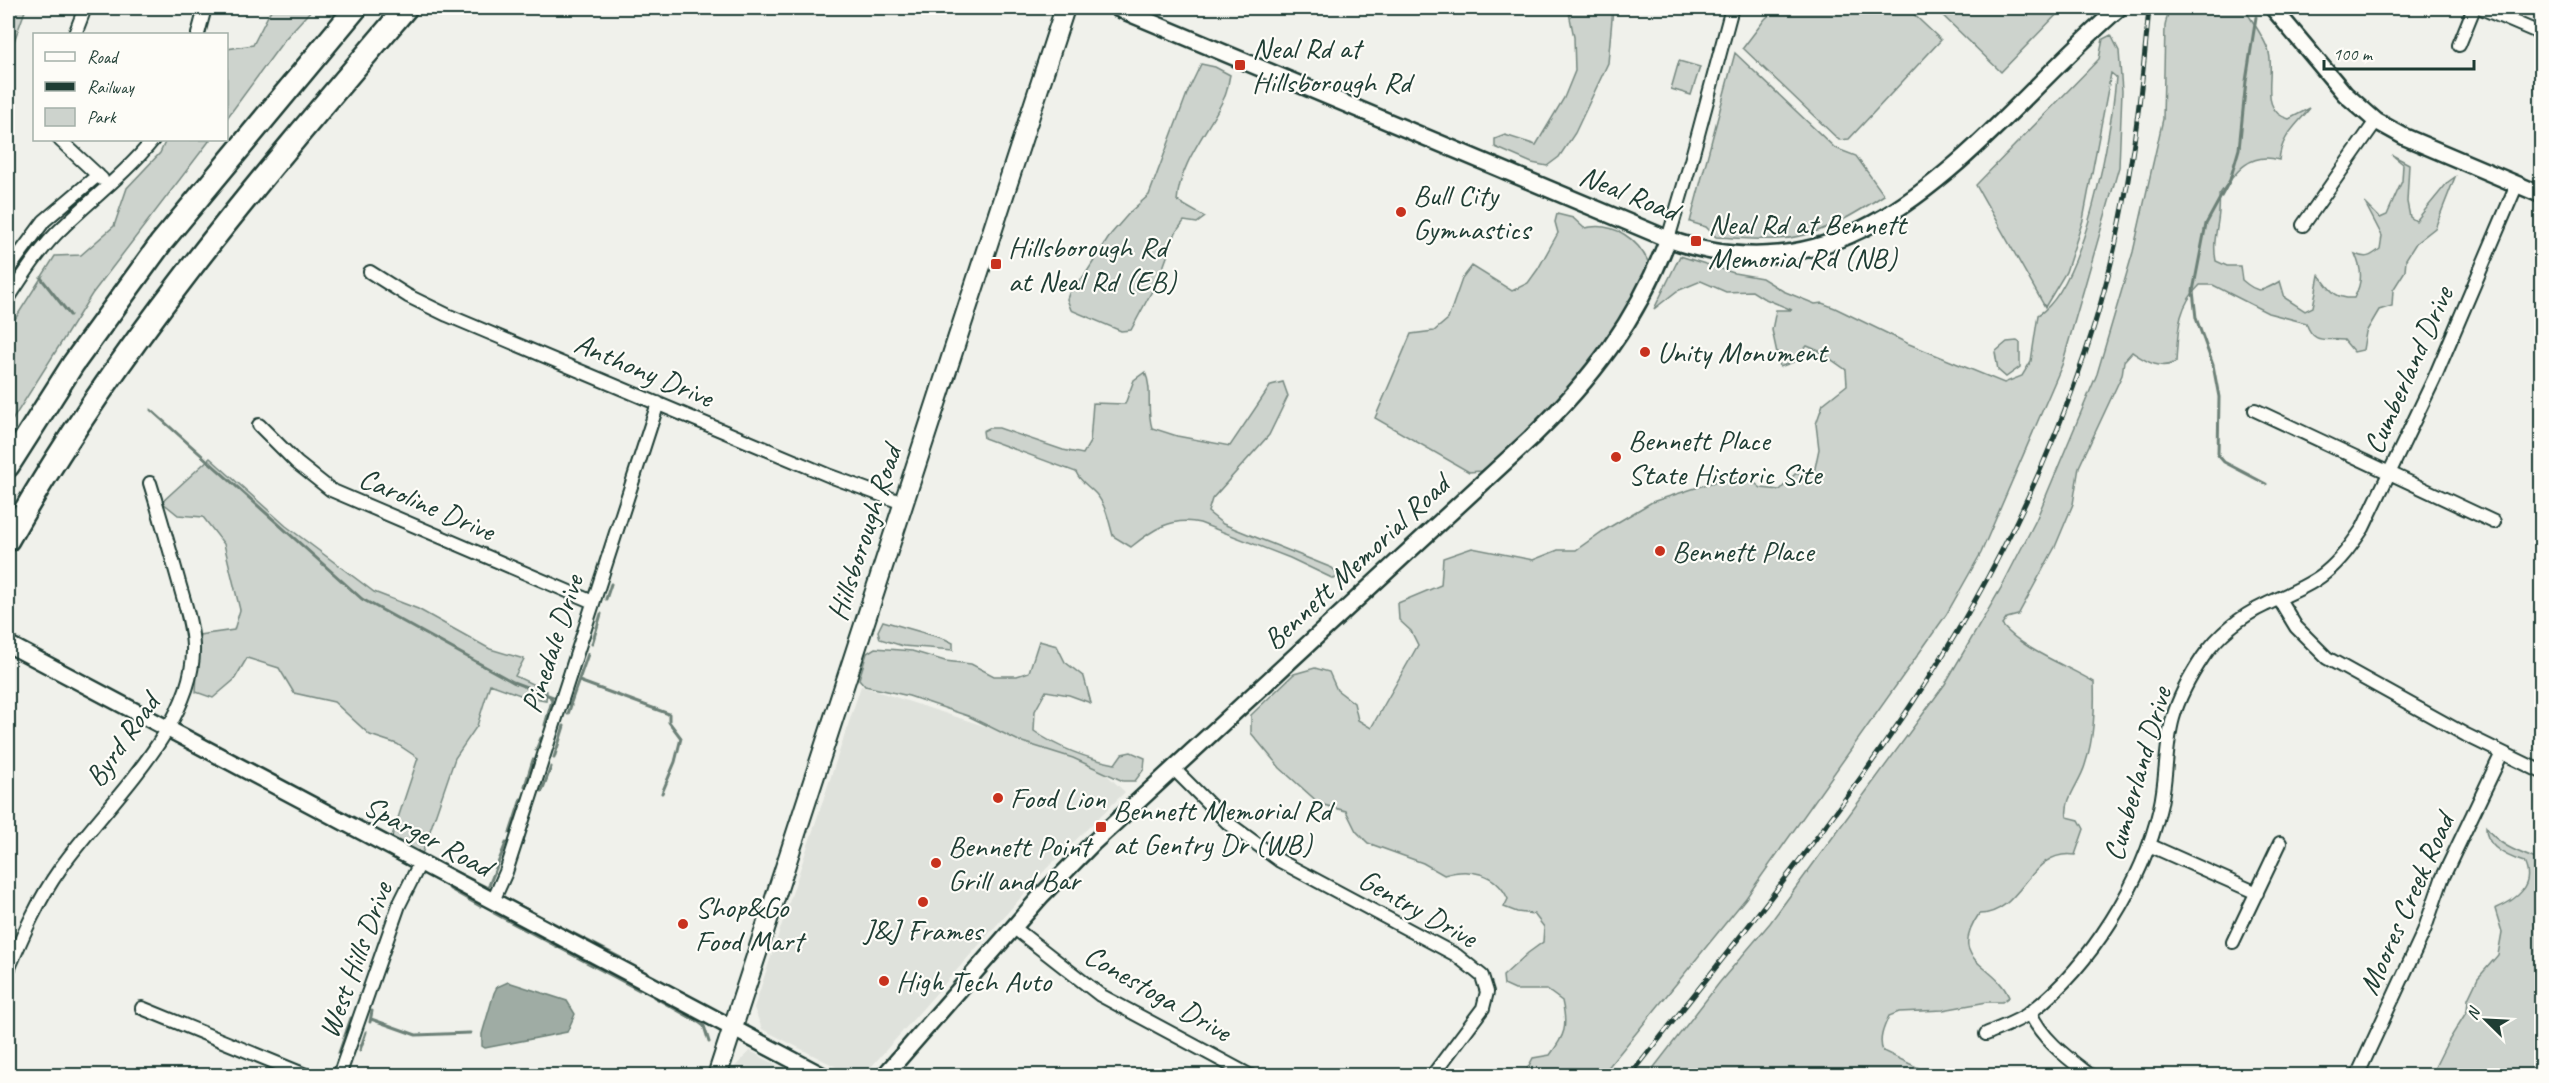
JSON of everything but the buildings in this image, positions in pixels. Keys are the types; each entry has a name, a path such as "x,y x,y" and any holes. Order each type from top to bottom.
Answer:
{"highway":[{"path":"8,466 73,364 161,243 356,8"},
{"path":"8,540 68,440 168,297 247,195 406,8"}],"main road":[{"name":"Hillsborough Road","path":"717,1076 1065,8"}],"street":[{"path":"75,33 85,8"},
{"path":"198,33 205,8"},
{"name":"Neal Road","path":"1117,8 1668,239 1702,249 1763,256 1809,250 1851,235 1898,207 1955,165 2002,122 2114,11"},
{"name":"Bennett Memorial Road","path":"884,1076 1014,927 1093,843 1530,438 1573,395 1608,353 1652,278 1668,239 1732,8"},
{"path":"2273,8 2345,94 2376,121 2397,133 2541,195"},
{"path":"2458,45 2474,8"},
{"path":"2481,8 2541,34"},
{"path":"2303,225 2376,121"},
{"path":"61,141 109,186"},
{"path":"8,299 46,245 63,226 138,159 152,141"},
{"path":"8,270 44,221 98,175"},
{"name":"Cumberland Drive","path":"1986,1034 2030,1012 2088,953 2108,927 2128,892 2149,845 2166,782 2173,720 2180,700 2204,657 2228,630 2245,616 2325,573 2349,549 2363,528 2434,379 2517,184"},
{"name":"Anthony Drive","path":"370,272 408,296 447,315 830,476 903,503"},
{"name":"Pinedale Drive","path":"493,901 506,872 658,403"},
{"path":"2255,410 2494,522"},
{"name":"Caroline Drive","path":"259,425 297,463 331,490 593,602"},
{"name":"Byrd Road","path":"8,970 36,909 58,871 168,728 187,685 193,647 189,620 150,483"},
{"path":"2279,599 2296,627 2327,658 2403,702 2541,772"},
{"name":"Sparger Road","path":"8,644 823,1076"},
{"name":"Moores Creek Road","path":"2357,1076 2424,932 2442,879 2502,753"},
{"name":"Gentry Drive","path":"1173,768 1228,823 1295,871 1456,955 1482,976 1487,992 1486,1000 1478,1016 1432,1076"},
{"path":"2233,942 2280,843"},
{"path":"2149,845 2257,893"},
{"name":"West Hills Drive","path":"339,1076 399,905 420,863"},
{"name":"Conestoga Drive","path":"1014,927 1100,995 1251,1076"},
{"path":"142,1008 309,1076"},
{"path":"2030,1012 2052,1043 2091,1076"}],"shaded area":[{"path":"861,686 1092,761 1125,792 1047,868 864,1075 852,1075 762,1029 754,1008"},
{"path":"508,982 567,1001 575,1014 567,1032 485,1048 482,1046 482,1034 494,993 497,987"},
{"path":"750,1051 796,1075 726,1076"}],"green space":[{"path":"8,8 26,8 8,58"},
{"path":"272,8 313,8 285,39 228,117 228,49 253,45"},
{"path":"1568,8 1613,8 1608,63 1575,133 1559,157 1547,166 1532,163 1495,147 1495,139 1505,135 1536,145 1564,98 1575,71 1574,37"},
{"path":"1777,8 1907,8 1941,40 1849,139 1839,140 1743,48 1765,19"},
{"path":"1935,8 2060,8 2062,9 2001,72"},
{"path":"2169,8 2244,8 2269,53 2270,92 2274,109 2279,115 2289,119 2310,108 2286,137 2279,160 2268,158 2251,161 2237,172 2219,195 2216,261 2227,266 2240,266 2242,280 2252,288 2264,289 2280,281 2285,298 2305,311 2313,307 2319,275 2337,295 2354,298 2360,276 2355,254 2365,257 2373,254 2380,249 2382,236 2365,203 2380,218 2387,215 2402,181 2403,164 2392,155 2409,164 2407,202 2410,217 2416,221 2448,182 2455,177 2435,228 2416,243 2406,259 2405,271 2393,290 2392,306 2379,310 2366,332 2363,350 2354,352 2344,340 2316,338 2306,323 2268,313 2213,285 2200,285 2192,293 2180,320 2176,362 2170,365 2159,365 2132,352 2124,361 2122,375 2079,467 2073,504 2055,547 2018,615 2007,618 2002,625 2033,650 2094,682 2093,724 2088,755 2083,772 2070,797 2067,810 2067,817 2079,820 2084,829 2075,855 2059,856 2046,861 2006,904 1994,911 1979,914 1970,930 1968,943 1970,953 2002,985 2009,997 2002,1002 1987,1002 1943,1010 1899,1012 1889,1016 1881,1038 1883,1051 1933,1075 1648,1075 1720,982 1770,923 1945,684 2001,588 2036,520 2097,374 2133,252 2163,119 2165,26"},
{"path":"2111,35 2119,51 2122,91 2119,167 2062,365 1981,553 1946,615 1746,898 1602,1075 1524,1075 1533,1058 1550,1055 1559,1042 1565,1024 1562,1001 1547,990 1515,990 1504,985 1503,976 1543,942 1544,927 1534,914 1517,912 1504,907 1508,899 1503,890 1497,883 1481,874 1463,872 1444,875 1423,863 1368,843 1356,831 1346,811 1320,804 1280,768 1251,733 1251,715 1294,674 1315,668 1329,672 1337,690 1354,703 1358,720 1371,728 1418,645 1411,631 1399,620 1398,603 1441,585 1443,558 1472,548 1533,560 1558,550 1576,550 1652,502 1717,481 1747,477 1761,488 1780,490 1795,474 1814,473 1819,449 1816,424 1823,404 1847,385 1846,370 1819,351 1807,346 1793,362 1780,367 1772,330 1776,310 1792,310 1752,291 1726,292 1701,281 1677,291 1654,309 1680,256 1734,273 1762,278 1783,291 1815,304 1822,303 1835,308 1909,344 2004,383 2022,376 2031,361 2038,315 2055,299 2082,241 2102,168 2116,77 2111,73 2083,220 2066,272 2045,307 1976,185 2099,59 2103,39"},
{"path":"1735,53 1835,148 1856,156 1884,195 1834,224 1792,238 1716,237 1706,227 1690,222"},
{"path":"1679,61 1700,67 1691,95 1671,89"},
{"path":"1201,64 1215,67 1230,75 1218,111 1189,160 1179,187 1177,201 1205,217 1197,223 1184,221 1176,232 1160,276 1131,330 1121,331 1071,310 1067,299 1072,285 1083,278 1111,234 1149,195 1188,91"},
{"path":"166,141 209,141 92,294 8,427 8,330 55,256 81,255 114,226 127,188 160,153"},
{"path":"1557,214 1573,218 1584,228 1605,227 1624,234 1639,248 1650,266 1618,336 1505,456 1481,471 1469,472 1375,418 1411,334 1434,331 1448,319 1462,279 1472,266 1512,291 1528,283 1558,233 1555,222"},
{"path":"2007,342 2020,343 2020,367 2006,377 1998,370 1995,352"},
{"path":"1145,372 1149,386 1152,428 1177,436 1230,446 1271,385 1283,382 1288,396 1269,435 1212,499 1208,512 1223,524 1332,568 1339,575 1334,579 1290,558 1190,521 1180,521 1163,526 1131,547 1113,536 1102,503 1076,472 984,438 983,431 989,428 999,428 1063,450 1083,454 1090,442 1093,403 1125,404 1134,380"},
{"path":"210,458 286,526 374,592 418,609 490,649 524,659 515,676 547,691 546,700 523,696 490,684 477,726 455,758 421,857 390,842 418,758 397,744 370,735 334,702 294,693 279,668 247,658 234,680 213,698 196,692 199,635 234,630 240,610 224,544 203,517 178,515 162,502"},
{"path":"883,621 945,639 953,643 953,650 903,646 880,639 878,631"},
{"path":"1039,641 1057,646 1065,662 1084,677 1091,703 1069,695 1046,691 1035,711 1034,731 1062,747 1105,762 1115,764 1122,754 1131,752 1145,758 1144,769 1135,781 1123,781 1073,758 1019,741 968,716 909,696 865,686 859,679 867,653 875,648 912,651 945,661 971,664 994,676 1017,676 1029,672"},
{"path":"2486,827 2503,844 2541,861 2541,1075 2431,1075 2467,1011 2468,999 2478,978 2498,955 2502,932 2495,909 2517,897 2526,885 2527,871 2524,862 2493,846"}],"waterway":[{"path":"2256,17 2239,149 2230,180 2206,224 2193,291 2196,318 2213,365 2219,397 2218,455 2224,462 2266,484"},
{"path":"8,240 10,244"},
{"path":"41,278 70,315"},
{"path":"151,410 362,599 513,682 553,697"},
{"path":"606,599 611,584"},
{"path":"592,644 601,614"},
{"path":"570,705 588,654"},
{"path":"579,681 669,714 669,722 681,738 675,762 662,793"},
{"path":"545,725 552,701 550,696"},
{"path":"568,714 571,705"},
{"path":"554,758 564,726"},
{"path":"536,750 541,738"},
{"path":"525,786 533,760"},
{"path":"542,791 551,767"},
{"path":"510,833 521,799"},
{"path":"440,864 488,888 506,843"},
{"path":"450,889 480,906"},
{"path":"503,897 621,958"},
{"path":"494,913 639,990"},
{"path":"654,997 704,1026 709,1042"},
{"path":"370,1022 372,1011"},
{"path":"339,1053 351,1018"},
{"path":"371,1019 416,1035 470,1033"},
{"path":"360,1050 366,1032"},
{"path":"8,1073 44,1076"}],"railway":[{"path":"1630,1076 1775,892 1880,750 1939,661 2011,533 2069,400 2110,269 2128,183 2149,8"}],"place":[{"name":"Neal Rd at Hillsborough Rd","path":"1240,65"},
{"name":"Bull City Gymnastics","path":"1401,212"},
{"name":"Neal Rd at Bennett Memorial Rd (NB)","path":"1696,241"},
{"name":"Hillsborough Rd at Neal Rd (EB)","path":"996,264"},
{"name":"Unity Monument","path":"1645,352"},
{"name":"Bennett Place State Historic Site","path":"1616,457"},
{"name":"Bennett Place","path":"1660,551"},
{"name":"Food Lion","path":"998,798"},
{"name":"Bennett Memorial Rd at Gentry Dr (WB)","path":"1101,827"},
{"name":"Bennett Point Grill and Bar","path":"936,863"},
{"name":"J&J Frames","path":"923,902"},
{"name":"Shop&Go Food Mart","path":"683,924"},
{"name":"High Tech Auto","path":"884,981"}]}
